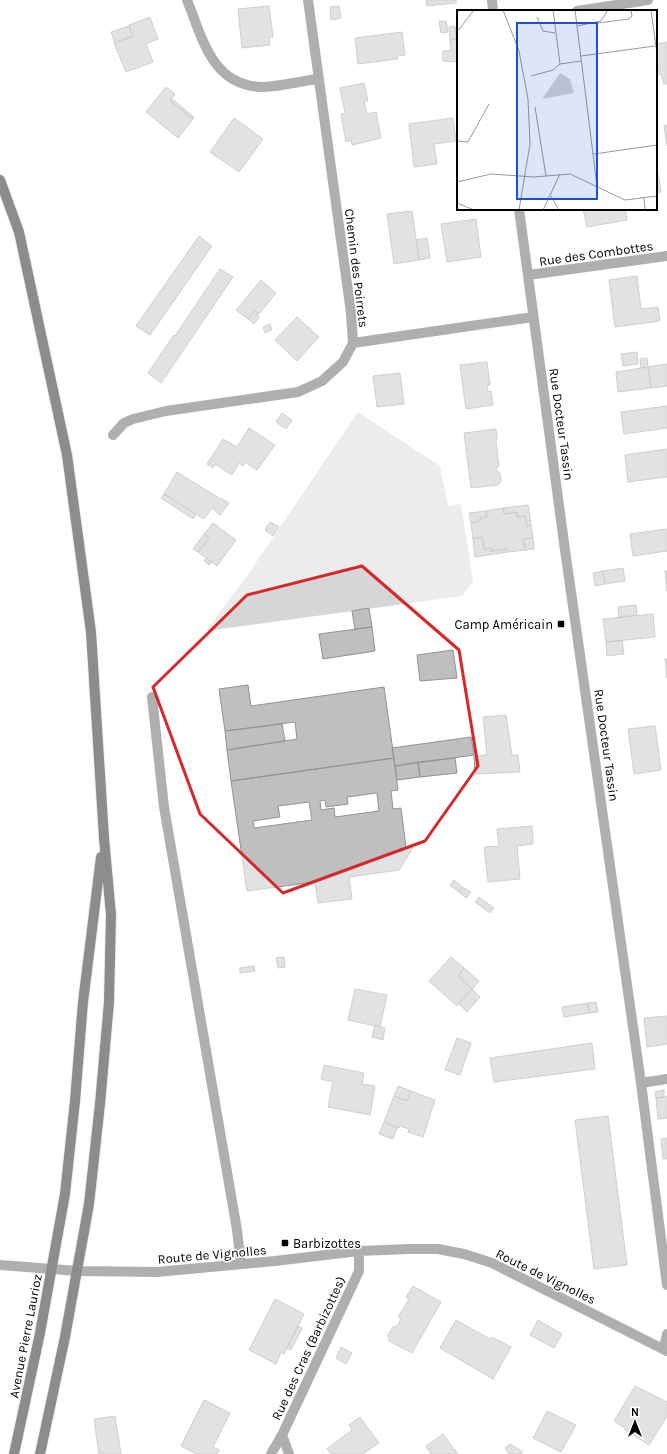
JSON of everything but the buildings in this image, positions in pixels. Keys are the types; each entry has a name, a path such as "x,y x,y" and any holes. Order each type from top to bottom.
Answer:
{"main road":[{"path":"0,180 19,232 67,455 91,632 104,838 111,915 109,1002 89,1204 78,1271 40,1454"},
{"name":"Avenue Pierre Laurioz","path":"14,1454 40,1333 65,1194 76,1101 83,1002 104,838"}],"street":[{"path":"187,0 210,56 219,69 231,78 245,85 264,87 318,79"},
{"name":"Chemin des Poirrets","path":"113,435 124,423 166,411 298,392 322,381 333,372 343,362 353,343 351,313 308,0"},
{"path":"492,0 493,10"},
{"path":"583,10 648,0"},
{"name":"Rue Docteur Tassin","path":"519,210 641,1083 667,1285"},
{"name":"Rue des Combottes","path":"528,275 667,256"},
{"path":"353,343 533,317"},
{"path":"152,697 164,807 236,1222 241,1264"},
{"path":"641,1083 667,1079"},
{"name":"Route de Vignolles","path":"0,1265 52,1270 157,1272 275,1261 359,1251 410,1248 438,1249 464,1254 492,1262 665,1350"},
{"name":"Rue des Cras (Barbizottes)","path":"271,1454 282,1435 359,1271 359,1251"},
{"path":"665,1350 667,1334"},
{"path":"282,1435 289,1454"}],"highlighted area":[{"path":"362,566 459,650 478,766 425,841 283,893 200,814 153,687 247,595"}],"shaded area":[{"path":"358,412 440,466 448,506 461,504 473,582 462,596 206,631 251,570"}],"place":[{"name":"Camp Américain","path":"561,624"},
{"name":"Barbizottes","path":"285,1243"}]}
